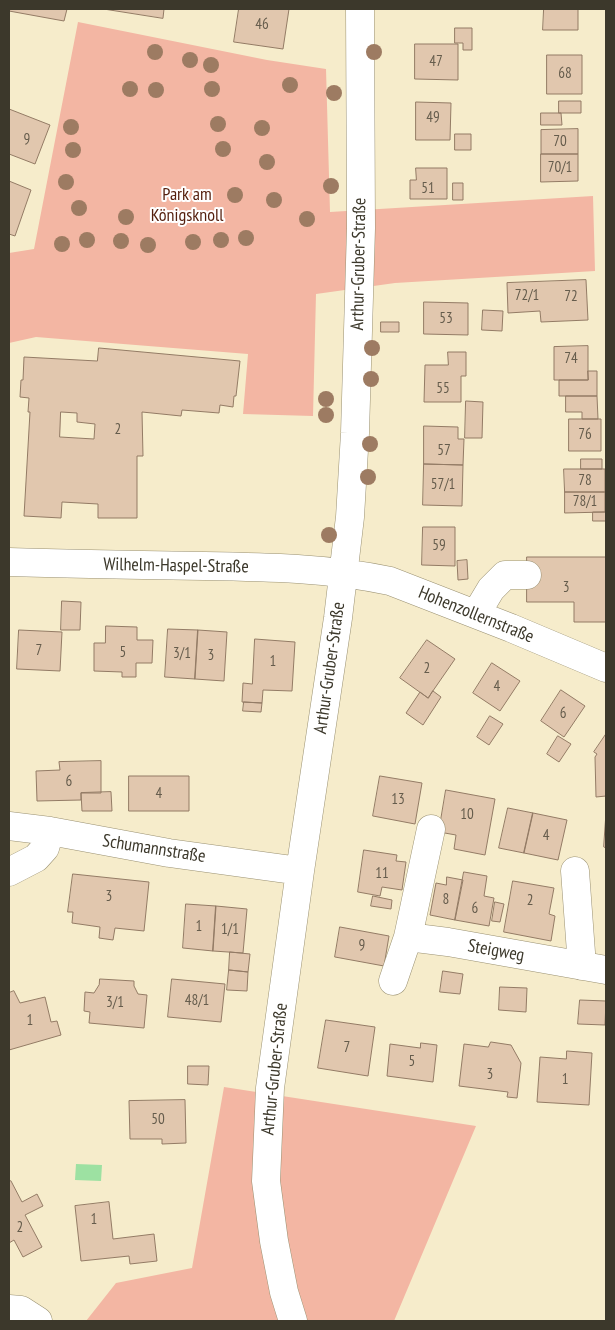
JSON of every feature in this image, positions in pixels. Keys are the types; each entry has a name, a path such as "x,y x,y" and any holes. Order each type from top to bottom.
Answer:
{"street":[{"name":"Arthur-Gruber-Straße","path":"293,1321 284,1292 274,1241 266,1181 270,1088 336,628 350,517 355,432 361,228 360,9"},
{"name":"Wilhelm-Haspel-Straße","path":"9,562 272,567 343,574"},
{"name":"Hohenzollernstraße","path":"343,574 390,581 476,614 606,668"},
{"path":"476,614 491,589 505,576 527,575"},
{"name":"Schumannstraße","path":"9,826 300,871"},
{"path":"393,981 408,937 431,828"},
{"path":"9,872 36,858 45,848 50,832"},
{"name":"Steigweg","path":"408,937 448,942 594,968 575,871"},
{"path":"9,1309 21,1310 38,1321"}],"green space":[{"name":"Park am Königsknoll","path":"78,22 267,60 326,69 330,212 593,196 595,271 395,283 316,294 313,416 243,414 248,354 36,337 9,343 9,253 34,249"},
{"path":"224,1087 476,1126 394,1321 86,1321 116,1283 192,1268"}],"shaded area":[{"path":"76,1164 102,1165 101,1181 75,1180"}],"building":[{"path":"9,9 67,9 64,21 9,11"},
{"path":"104,9 164,9 163,18"},
{"path":"239,9 289,9 283,49 234,42"},
{"path":"544,9 578,9 578,30 543,30"},
{"path":"455,28 472,28 472,50 463,50 463,43 455,43"},
{"path":"415,44 458,44 458,80 415,79"},
{"path":"547,55 582,55 582,94 547,94"},
{"path":"559,101 581,101 581,113 559,113"},
{"path":"416,102 451,103 450,140 416,140"},
{"path":"9,109 50,125 35,164 9,154"},
{"path":"541,113 561,113 562,125 541,125"},
{"path":"578,129 578,154 541,154 541,130"},
{"path":"455,134 471,134 471,150 455,150"},
{"path":"541,154 578,154 578,181 541,182"},
{"path":"416,168 447,168 447,199 410,199 410,180 416,180"},
{"path":"9,181 31,190 15,236 9,234"},
{"path":"453,183 463,183 463,200 453,200"},
{"path":"586,280 588,320 541,322 540,311 508,313 507,283"},
{"path":"424,302 468,303 468,335 424,334"},
{"path":"483,310 503,311 502,331 482,330"},
{"path":"381,322 399,322 399,332 381,332"},
{"path":"588,346 588,380 554,380 554,347"},
{"path":"99,348 240,361 233,407 220,405 219,413 182,410 181,416 142,412 143,456 137,456 137,518 98,518 98,504 62,502 61,518 24,516 30,412 28,412 29,398 20,397 24,357 97,361","holes":["61,412 77,413 77,422 95,424 94,439 60,437"]},
{"path":"448,352 466,352 466,376 461,376 461,402 424,402 425,365 448,365"},
{"path":"588,371 597,371 597,396 559,396 559,380 588,380"},
{"path":"566,396 597,396 598,419 582,419 582,412 566,412"},
{"path":"466,401 483,402 482,438 465,438"},
{"path":"569,419 601,419 601,451 569,451"},
{"path":"424,426 458,427 458,439 464,439 463,465 424,464"},
{"path":"581,459 602,459 602,469 581,469"},
{"path":"424,464 463,465 462,506 423,505"},
{"path":"564,469 605,469 605,492 565,492"},
{"path":"565,492 605,492 605,512 565,513"},
{"path":"593,512 606,512 606,521 593,521"},
{"path":"423,527 455,527 455,566 422,565"},
{"path":"527,557 606,557 606,622 574,622 574,602 527,602"},
{"path":"467,560 468,579 458,580 457,561"},
{"path":"62,601 81,602 80,630 61,630"},
{"path":"106,626 137,627 137,640 153,640 152,663 136,663 136,677 122,677 122,672 94,671 94,643 105,643"},
{"path":"168,629 198,630 195,679 165,677"},
{"path":"19,630 62,632 60,671 17,669"},
{"path":"198,630 227,632 224,681 195,679"},
{"path":"255,639 295,642 292,691 263,690 262,703 242,702 243,683 252,684"},
{"path":"427,640 455,659 428,698 400,678"},
{"path":"492,663 520,681 500,711 473,693"},
{"path":"561,690 585,706 564,737 541,721"},
{"path":"433,691 441,697 423,725 406,713 420,692 428,698"},
{"path":"244,702 262,703 261,712 243,711"},
{"path":"490,716 503,724 489,745 477,737"},
{"path":"606,734 606,796 596,797 595,757 597,754 594,752"},
{"path":"558,736 571,744 559,762 547,754"},
{"path":"101,761 101,793 81,793 81,800 37,801 36,771 60,770 59,762"},
{"path":"129,776 189,776 189,811 129,811"},
{"path":"380,776 422,783 415,824 373,816"},
{"path":"446,790 495,799 485,855 454,849 456,835 439,832"},
{"path":"111,792 112,811 82,811 81,793"},
{"path":"508,808 533,813 524,853 499,848"},
{"path":"533,813 567,820 558,860 524,853"},
{"path":"606,813 606,848 604,847"},
{"path":"364,850 397,855 396,861 406,862 402,890 382,887 380,896 358,892"},
{"path":"464,872 487,876 484,896 494,898 489,926 455,920"},
{"path":"73,874 149,882 144,931 115,928 113,940 99,938 100,927 72,923 73,912 68,912"},
{"path":"447,877 463,880 455,920 430,915 436,883 446,885"},
{"path":"513,881 554,888 549,914 555,916 551,941 504,932"},
{"path":"373,896 392,900 391,909 371,906"},
{"path":"495,902 504,904 500,922 492,921"},
{"path":"186,904 216,906 213,951 183,948"},
{"path":"216,906 247,909 243,953 213,951"},
{"path":"340,927 389,936 384,966 335,957"},
{"path":"230,952 250,954 248,972 229,970"},
{"path":"229,970 248,972 247,991 227,990"},
{"path":"443,971 463,974 460,994 440,992"},
{"path":"100,979 134,981 138,994 147,995 144,1028 89,1023 90,1012 84,1011 85,992 94,993"},
{"path":"172,979 225,984 221,1022 168,1017"},
{"path":"500,987 527,988 526,1012 499,1010"},
{"path":"14,991 20,1003 45,997 51,1022 57,1021 61,1035 9,1050 9,993"},
{"path":"580,1000 606,1001 605,1025 578,1024"},
{"path":"326,1020 375,1027 368,1076 318,1068"},
{"path":"491,1042 511,1045 521,1063 517,1098 507,1097 508,1092 459,1086 464,1044 488,1047"},
{"path":"421,1043 437,1045 433,1082 387,1076 390,1044 420,1048"},
{"path":"567,1051 592,1053 589,1105 537,1102 540,1057 566,1059"},
{"path":"188,1066 209,1066 208,1085 188,1084"},
{"path":"185,1100 186,1143 162,1144 162,1139 130,1139 129,1101"},
{"path":"11,1181 22,1202 37,1194 43,1206 25,1215 42,1247 23,1257 14,1240 9,1243 9,1182"},
{"path":"109,1202 113,1239 154,1234 157,1261 130,1264 129,1256 81,1261 75,1206"}]}
